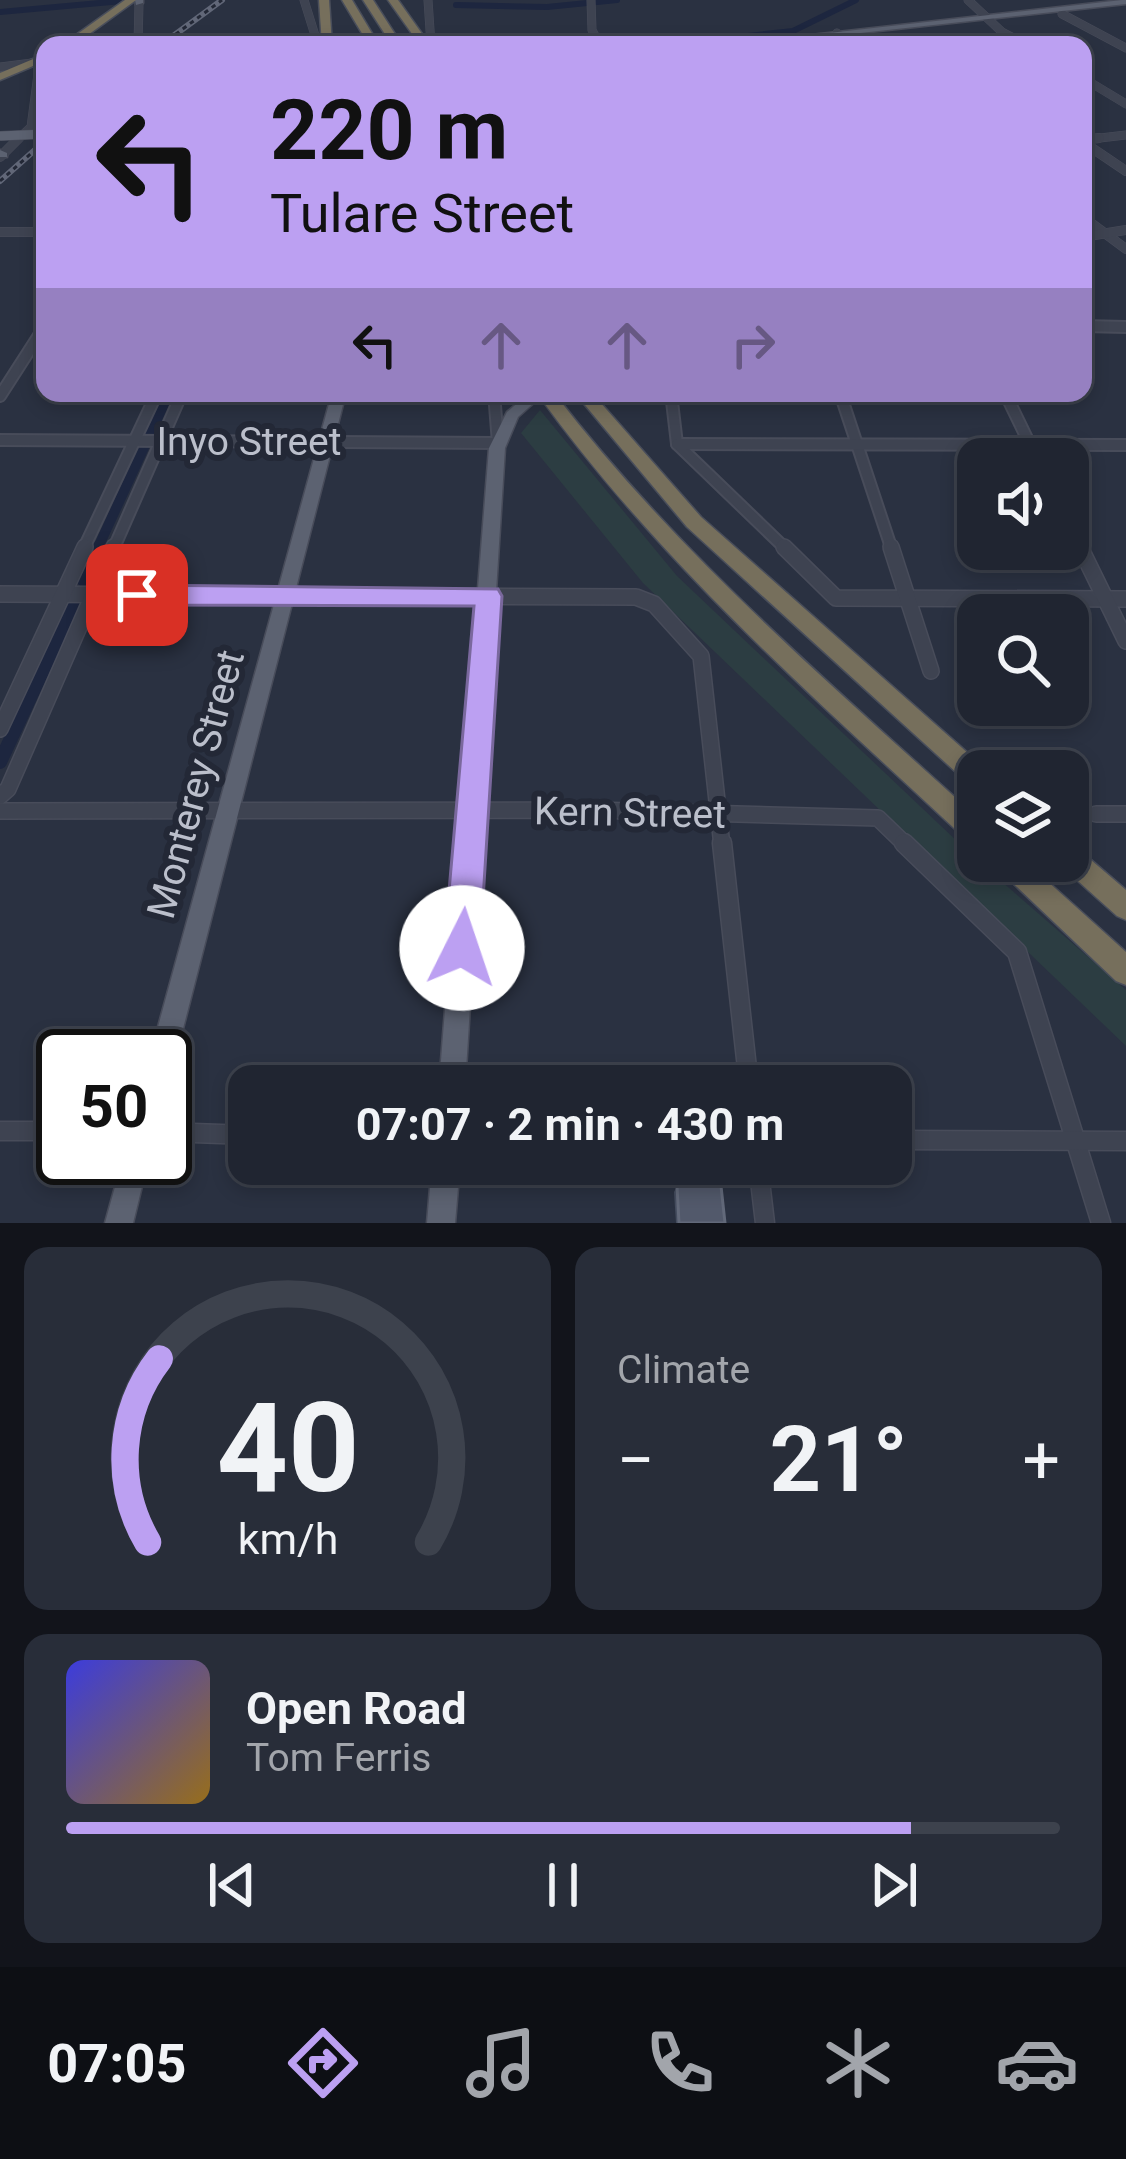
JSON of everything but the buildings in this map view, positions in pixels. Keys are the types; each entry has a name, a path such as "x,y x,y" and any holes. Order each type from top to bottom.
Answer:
{"highway":[{"path":"324,0 326,36"},
{"path":"343,0 370,36"},
{"path":"368,0 391,36"},
{"path":"380,0 394,21 395,36"},
{"path":"393,0 421,36"},
{"path":"82,36 138,1"},
{"path":"93,36 138,1"},
{"path":"0,80 36,64"},
{"path":"540,402 683,558 957,814"},
{"path":"591,402 694,522 957,758"},
{"path":"1089,874 1126,907"},
{"path":"1030,882 1126,971"}],"main road":[{"path":"867,36 1124,5"},
{"path":"995,19 1124,5"},
{"path":"0,134 36,132"},
{"name":"Monterey Street","path":"170,1029 337,402"},
{"path":"454,1065 498,443 531,402"},
{"path":"119,1223 129,1185"},
{"path":"441,1223 444,1185"}],"street":[{"path":"304,0 315,36"},
{"path":"428,0 428,36"},
{"path":"968,0 1017,36"},
{"path":"978,0 995,19"},
{"path":"137,36 138,1"},
{"path":"591,4 595,36"},
{"path":"1062,14 1126,48"},
{"path":"0,67 36,62"},
{"path":"1092,83 1126,104"},
{"path":"1,155 31,127 36,91"},
{"path":"1092,140 1126,135"},
{"path":"1092,147 1126,171"},
{"path":"1092,224 1126,249"},
{"path":"1092,235 1126,230"},
{"path":"0,232 36,232"},
{"path":"1092,326 1126,326"},
{"path":"0,396 36,340"},
{"path":"0,729 153,402"},
{"path":"0,796 8,790 178,402"},
{"path":"495,402 498,443"},
{"path":"672,402 677,444 836,598 1126,599"},
{"path":"843,402 931,670"},
{"path":"1009,402 1027,438"},
{"name":"Inyo Street","path":"0,440 498,443"},
{"path":"677,444 957,445"},
{"path":"1089,445 1126,445"},
{"path":"1089,565 1126,641"},
{"path":"0,594 645,599 698,649 747,1065"},
{"name":"Kern Street","path":"0,811 473,810 878,818 948,880 1017,952 1101,1223"},
{"path":"1096,814 1126,814"},
{"path":"0,1131 36,1132"},
{"path":"192,1133 228,1134"},
{"path":"912,1140 1126,1141"},
{"path":"760,1185 765,1223"}],"shaded area":[{"path":"540,410 677,576 957,841 957,882 1002,882 1126,990 1126,1046 643,583 521,433"}],"waterway":[{"path":"456,5 547,7 617,0"},
{"path":"747,36 793,31 856,0"},
{"path":"0,12 122,1"},
{"path":"97,550 165,402"},
{"path":"84,580 99,547"},
{"path":"0,762 75,601"}],"railway":[{"path":"173,36 222,0"},
{"path":"0,181 36,149"}],"route":[{"path":"137,595 488,596 462,948"}]}
